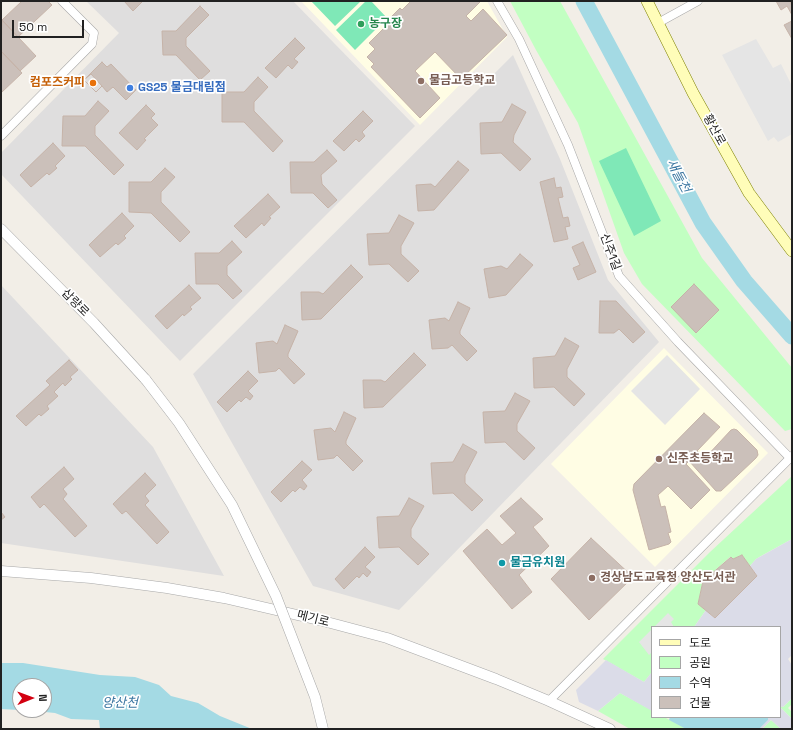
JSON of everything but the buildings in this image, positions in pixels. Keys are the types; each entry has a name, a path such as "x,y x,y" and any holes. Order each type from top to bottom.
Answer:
{"main road":[{"name":"황산로","path":"647,1 693,93 749,193 792,251"}],"street":[{"path":"1,136 92,44 94,33 62,1"},
{"name":"신주1길","path":"497,1 519,39 568,145 619,276 678,342 791,457"},
{"path":"658,23 698,1"},
{"name":"삽량로","path":"1,228 94,323 146,380 179,423 232,505 276,596 315,697 323,729"},
{"path":"549,700 791,457"},
{"name":"메기로","path":"1,571 91,578 167,588 224,598 318,620 387,638 549,700 610,729"}],"shaded area":[{"path":"86,1 293,1 415,126 180,361 1,174 1,153 119,33"},
{"name":"물금고등학교","path":"301,1 487,1 507,37 420,125"},
{"path":"756,39 773,68 781,64 792,86 792,134 778,142 774,137 768,141 722,55"},
{"path":"513,55 560,159 608,280 659,342 399,610 313,586 193,374"},
{"path":"1,285 153,447 224,576 1,543"},
{"name":"신주초등학교","path":"664,348 768,453 655,567 551,464"},
{"path":"667,355 700,389 665,425 631,391"},
{"path":"792,539 792,655 788,659 792,665 792,698 783,707 781,706 781,626 695,626 706,610 715,618 757,576 750,566 756,559"},
{"path":"668,613 674,619 671,622 673,626 655,626"},
{"path":"651,630 651,653 649,655 639,642"},
{"path":"606,660 644,682 651,673 651,710 620,693 598,711 579,702 576,690"},
{"path":"781,708 792,719 792,729 781,729 771,720 762,729 759,729 768,720 768,718 781,718"}],"green space":[{"path":"311,1 361,1 335,26"},
{"name":"농구장","path":"366,1 371,1 387,18 355,50 336,30"},
{"path":"510,1 560,1 702,258 792,368 792,429 785,431 642,284 624,253 578,123"},
{"path":"626,148 661,221 634,236 599,161"},
{"path":"792,476 792,539 756,559 750,566 742,555 733,559 730,557 703,581 698,604 706,610 695,626 651,626 651,673 644,682 603,659 710,552"},
{"path":"620,693 651,709 651,718 666,718 687,729 630,729 598,711"},
{"path":"792,698 792,704 788,708 792,712 792,719 781,708 781,706 783,707"},
{"path":"771,720 781,729 762,729"}],"water":[{"name":"양산천","path":"1,663 23,663 100,675 135,677 159,685 171,696 198,703 220,716 252,729 100,729 99,720 71,719 52,713 52,678 12,678 12,710 1,709"},
{"path":"670,718 768,718 768,720 759,729 686,729 669,720"}],"waterway":[{"name":"새들천","path":"584,1 703,223 744,281 792,336"}],"place":[{"name":"농구장","path":"361,24"},
{"name":"물금고등학교","path":"421,81"},
{"name":"컴포즈커피","path":"93,83"},
{"name":"GS25 물금대림점","path":"130,88"},
{"name":"신주초등학교","path":"659,459"},
{"name":"물금유치원","path":"502,563"},
{"name":"경상남도교육청 양산도서관","path":"592,578"}]}
